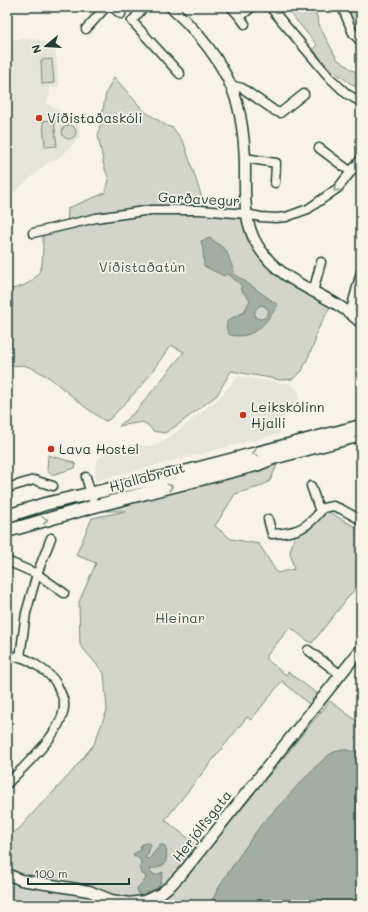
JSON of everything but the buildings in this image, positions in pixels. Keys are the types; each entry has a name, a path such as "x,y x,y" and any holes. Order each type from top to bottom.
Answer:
{"main road":[{"path":"294,448 361,426"},
{"path":"294,448 361,435"},
{"name":"Hjallabraut","path":"7,516 45,504 294,448"},
{"name":"Hjallabraut","path":"7,531 95,506 256,464 294,448"}],"street":[{"path":"86,29 106,7"},
{"path":"112,7 121,14"},
{"path":"144,7 132,21 180,74"},
{"path":"171,7 207,46 222,69 230,86 240,115 245,158 246,214 252,236 264,256 285,276 350,313 361,323"},
{"path":"231,7 240,16 245,24"},
{"path":"240,16 252,7"},
{"path":"270,7 329,77 347,94 361,102"},
{"path":"342,7 353,34 361,42"},
{"path":"230,86 242,88 280,113 304,94"},
{"path":"319,148 351,172"},
{"path":"245,158 276,163 275,183"},
{"name":"Garðavegur","path":"33,233 96,218 151,210 201,210 276,218 295,215 308,209 338,188 361,159"},
{"path":"313,292 321,262"},
{"path":"350,313 361,272"},
{"path":"86,477 95,506"},
{"path":"7,488 34,480 53,486"},
{"path":"311,486 320,512"},
{"path":"268,519 272,534 286,534 294,532 310,523 323,508 334,506 361,520"},
{"path":"20,657 26,614 37,574 51,538"},
{"path":"7,561 37,574 64,593"},
{"name":"Herjólfsgata","path":"7,874 21,880 89,891 111,900 129,904 144,901 160,894 185,870 361,649"},
{"path":"308,650 341,675"},
{"path":"7,656 20,657 44,670 54,680 64,703 63,714 57,728 7,784"}],"shaded area":[{"name":"Víðistaðaskóli","path":"7,40 41,40 55,47 59,86 49,88 50,94 47,104 66,114 77,122 80,128 79,137 68,150 55,160 49,162 13,193 7,196"},
{"path":"210,238 226,250 235,274 278,305 264,324 258,329 246,335 238,336 230,335 228,332 226,327 228,320 244,312 250,300 240,289 242,286 227,273 224,276 204,266 201,241","holes":["262,305 269,311 265,318 256,318 255,311 257,308"]},
{"name":"Leikskólinn Hjalli","path":"239,376 279,383 289,383 297,389 299,396 297,403 278,424 281,433 95,481 96,461 110,450 129,445 153,446 173,435 219,398"},
{"path":"341,749 361,753 361,905 209,905 225,877 260,826 312,770 330,754"},
{"path":"150,843 151,845 145,858 149,859 160,845 164,845 167,852 167,857 165,864 150,870 156,875 163,872 159,887 150,894 139,897 137,888 145,880 146,876 142,874 140,867 141,862 138,857 134,857 133,854 141,850 140,847 142,844"}],"green space":[{"path":"285,7 314,7 320,27 337,59 361,76 361,91 328,67 313,49 317,45"},
{"path":"344,7 361,7 361,40"},
{"path":"52,59 54,83 42,84 41,60"},
{"name":"Víðistaðatún","path":"114,77 144,111 167,126 173,128 184,143 207,213 242,216 283,279 294,288 330,307 316,333 315,342 302,371 293,379 281,380 231,371 217,395 165,433 153,431 148,425 142,422 119,426 137,410 184,352 171,345 143,384 110,419 105,421 85,407 50,378 36,370 24,365 7,366 7,289 13,289 25,285 38,274 42,263 43,234 67,229 68,208 105,193 109,180 104,166 98,136 106,93"},
{"path":"54,120 57,146 45,147 43,121"},
{"path":"66,125 72,125 76,129 76,135 72,139 66,139 62,135 62,129"},
{"path":"48,455 73,462 76,465 75,468 51,475 47,470"},
{"name":"Hleinar","path":"277,465 270,481 259,487 235,494 215,526 231,539 259,544 277,573 294,569 290,552 295,535 309,530 327,511 361,530 361,581 312,643 290,627 265,658 286,675 288,672 319,695 311,706 282,681 251,720 247,717 165,820 206,852 330,701 361,724 361,905 7,905 7,836 18,830 70,774 94,744 107,710 104,673 80,645 79,602 96,563 76,555 92,518 127,511 102,511"}],"place":[{"name":"Víðistaðaskóli","path":"39,118"},
{"name":"Leikskólinn Hjalli","path":"243,415"},
{"name":"Lava Hostel","path":"51,449"}]}
